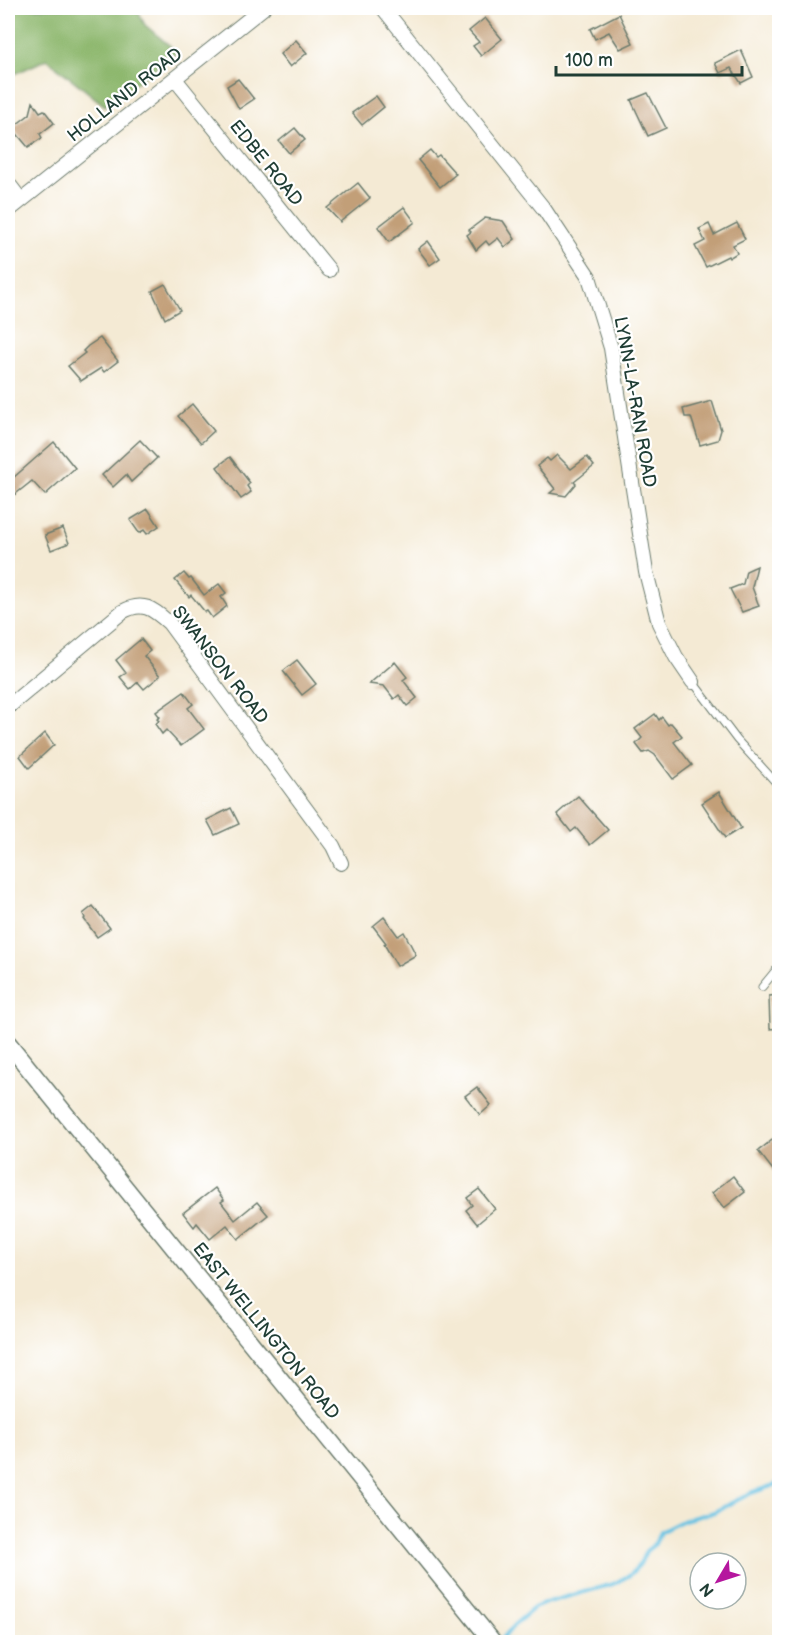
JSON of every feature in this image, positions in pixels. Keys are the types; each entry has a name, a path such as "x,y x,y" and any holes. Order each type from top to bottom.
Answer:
{"street":[{"name":"HOLLAND ROAD","path":"8,211 263,8"},
{"name":"LYNN-LA-RAN ROAD","path":"383,8 544,209 589,277 610,348 648,582 659,623 676,657 693,682"},
{"name":"EDBE ROAD","path":"175,79 329,270"},
{"path":"8,183 21,200"},
{"name":"SWANSON ROAD","path":"8,706 122,612 133,606 146,607 156,612 169,624 333,846 341,863"},
{"name":"EAST WELLINGTON ROAD","path":"8,1043 493,1642"}],"lane":[{"path":"693,682 737,740 780,787"},
{"path":"762,987 776,970 780,970"}],"green space":[{"path":"8,8 136,8 145,25 177,52 105,106 47,59 8,77"}],"building":[{"path":"619,14 633,43 620,49 609,32 595,39 590,29"},
{"path":"485,18 502,39 481,56 473,46 479,42 469,31"},
{"path":"296,40 307,53 290,67 280,54"},
{"path":"741,50 753,77 741,83 731,68 720,73 715,63"},
{"path":"238,79 254,99 239,109 227,86"},
{"path":"648,93 666,128 648,136 631,100"},
{"path":"376,96 384,107 362,125 352,113"},
{"path":"33,102 40,112 44,110 54,123 40,134 42,138 28,147 12,128 30,114"},
{"path":"295,128 305,140 289,153 279,141"},
{"path":"430,150 436,157 439,155 456,174 440,187 418,160"},
{"path":"358,183 370,198 340,222 327,208"},
{"path":"404,207 415,222 389,242 378,227"},
{"path":"485,218 503,221 515,239 505,247 498,238 489,245 486,241 476,250 467,235 471,232 469,230"},
{"path":"737,223 745,239 733,245 737,253 706,267 695,246 705,241 699,229 709,224 714,235"},
{"path":"428,241 440,258 430,265 418,249"},
{"path":"165,284 180,310 165,319 152,291"},
{"path":"100,338 118,361 104,372 101,368 81,381 68,366 85,353 83,351 88,346"},
{"path":"712,401 721,430 718,440 700,445 691,417 685,417 683,409"},
{"path":"192,404 214,431 201,443 178,416"},
{"path":"140,440 157,458 131,482 126,475 113,487 102,475"},
{"path":"54,442 75,468 45,495 32,481 8,500 8,472 13,478"},
{"path":"557,455 571,469 587,457 594,466 574,482 576,484 566,496 550,493 555,489 537,466 547,458 550,461"},
{"path":"230,457 250,483 247,486 251,492 241,499 217,467"},
{"path":"148,509 159,526 147,534 144,530 139,533 130,520"},
{"path":"63,528 69,543 51,550 45,535"},
{"path":"757,566 752,587 759,606 742,612 730,589 743,584 746,571"},
{"path":"184,573 189,579 191,578 204,595 219,584 226,593 221,597 227,606 212,618 191,595 189,597 175,580"},
{"path":"141,639 150,651 144,656 160,676 144,689 138,682 130,689 120,677 126,673 116,660"},
{"path":"297,660 316,684 302,695 283,671"},
{"path":"395,662 407,677 403,680 417,698 407,706 399,695 394,699 384,686 369,684"},
{"path":"184,692 193,704 188,708 204,729 181,746 166,730 162,734 155,724 160,717 156,712"},
{"path":"655,714 659,720 662,717 668,725 671,723 682,736 674,742 692,765 673,779 655,755 649,751 643,753 636,744 642,738 635,729"},
{"path":"45,733 54,745 29,768 20,756"},
{"path":"719,792 741,828 725,838 702,803"},
{"path":"578,796 608,830 590,845 576,828 571,832 557,814"},
{"path":"231,808 239,824 215,835 207,820"},
{"path":"93,906 110,928 97,937 83,914"},
{"path":"384,917 398,936 404,932 416,955 397,966 384,944 386,943 373,926"},
{"path":"780,995 780,1028 770,1029 769,996"},
{"path":"477,1087 491,1105 480,1115 465,1096"},
{"path":"780,1134 780,1179 758,1151"},
{"path":"733,1176 745,1192 724,1208 712,1193"},
{"path":"215,1188 224,1200 221,1202 235,1220 257,1202 268,1215 238,1239 227,1225 210,1239 197,1223 194,1227 183,1213"},
{"path":"479,1189 495,1209 477,1224 466,1210 472,1205 467,1198"}],"waterway":[{"path":"500,1642 514,1625 534,1608 613,1584 630,1575 640,1564 646,1551 655,1544 660,1532 684,1520 714,1512 751,1493 780,1483"}]}
